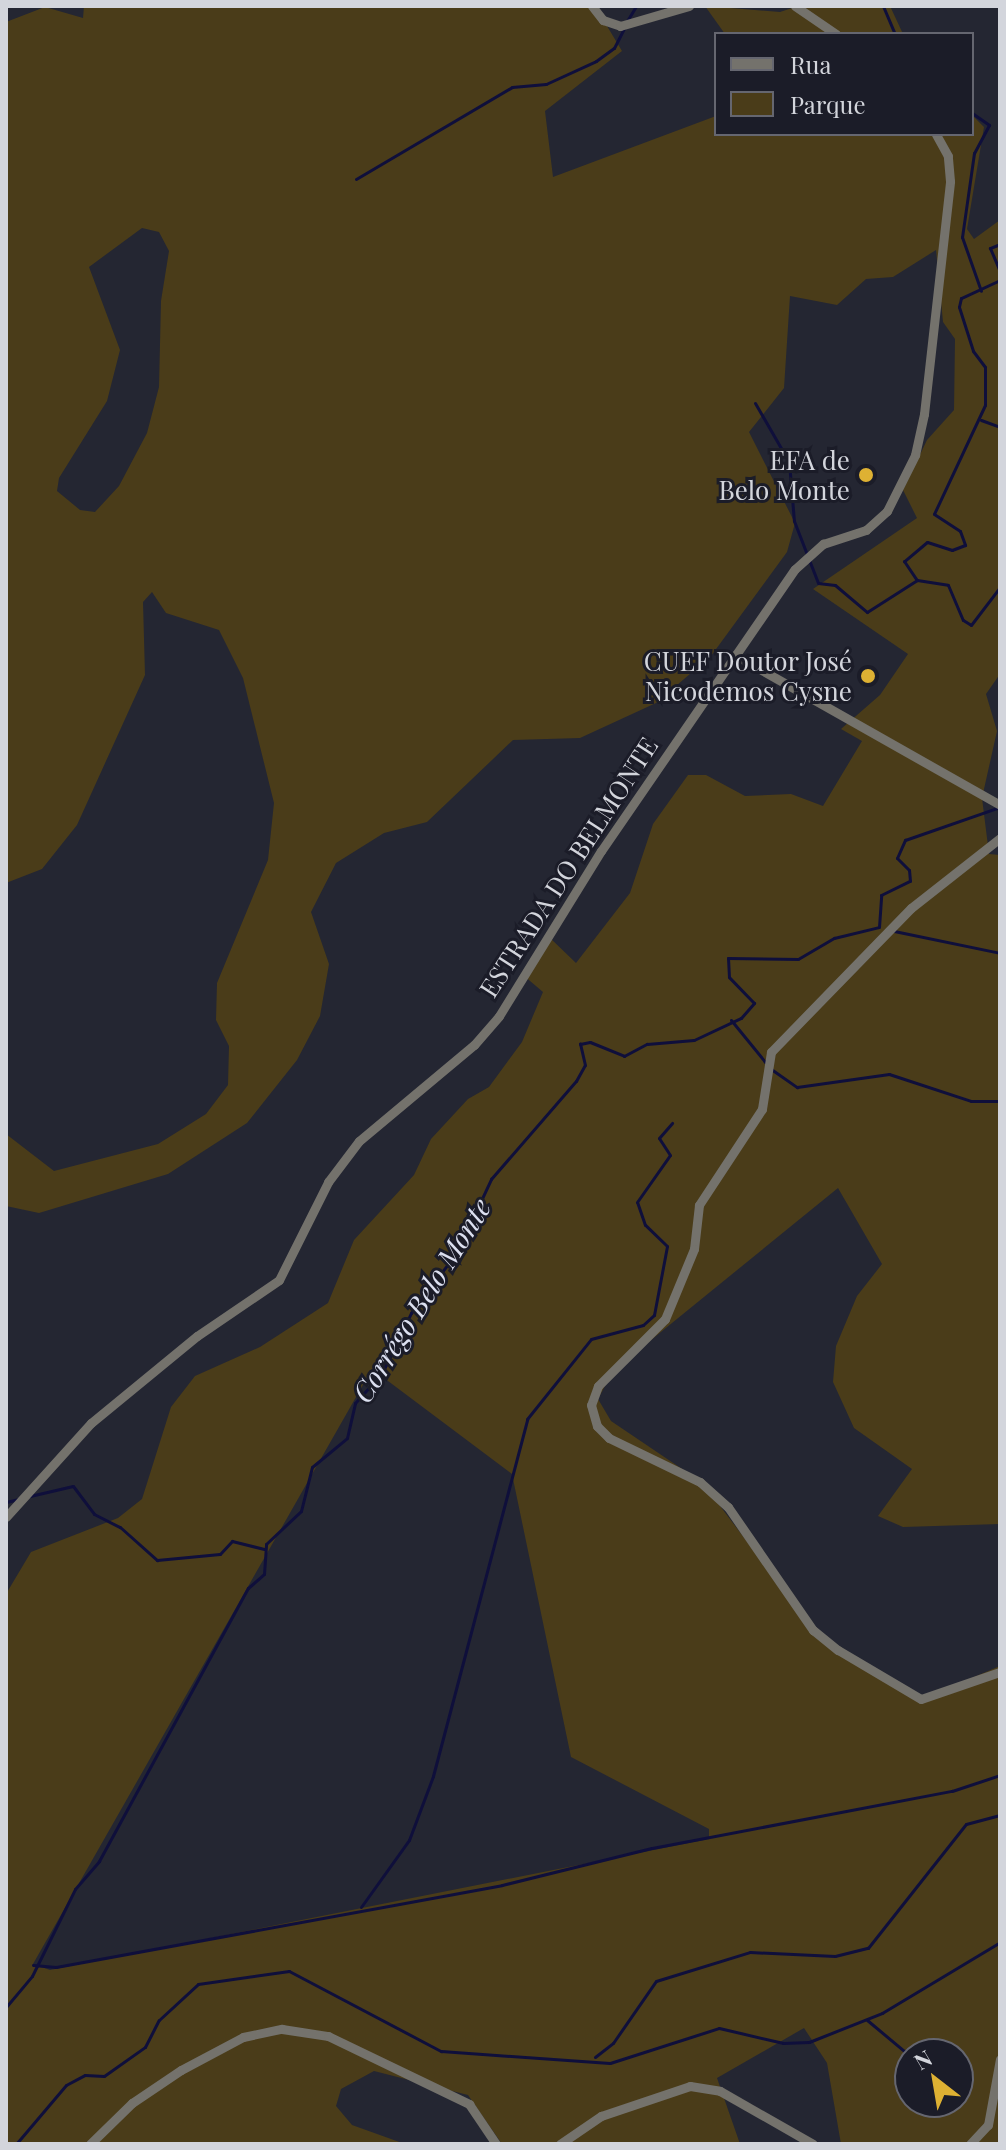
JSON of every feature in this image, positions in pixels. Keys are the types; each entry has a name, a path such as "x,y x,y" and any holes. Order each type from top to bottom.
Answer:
{"street":[{"path":"592,6 603,20 620,26 689,6"},
{"path":"795,6 833,32"},
{"name":"ESTRADA DO BELMONTE","path":"6,1517 91,1423 197,1336 279,1280 328,1182 359,1141 474,1045 499,1016 601,851 807,555 880,520 915,455 950,181 948,156 937,136"},
{"path":"735,655 1000,805"},
{"path":"1000,838 911,908 771,1052 762,1109 699,1205 694,1249 665,1319 598,1386 591,1405 609,1438 700,1482 728,1507 813,1630 838,1650 921,1699 1000,1672"},
{"path":"90,2144 115,2117 181,2070 243,2037 282,2029 328,2036 469,2104 496,2144"},
{"path":"970,2144 988,2125 1000,2059"},
{"path":"560,2144 601,2116 690,2086 720,2091 813,2144"}],"green space":[{"path":"84,6 595,6 622,51 545,111 553,177 714,117 714,136 974,136 974,117 984,127 967,229 974,239 1000,220 1000,674 986,694 997,731 982,798 989,854 1000,855 1000,1524 903,1527 878,1516 912,1469 854,1428 833,1382 836,1346 857,1296 882,1264 838,1188 613,1371 598,1399 611,1421 691,1475 717,1502 814,1630 922,1699 1000,1666 1000,2144 841,2144 827,2063 804,2028 717,2078 740,2144 502,2144 468,2095 374,2071 341,2089 336,2106 352,2125 405,2144 6,2144 6,1594 31,1552 118,1518 142,1499 171,1407 195,1376 260,1347 328,1303 354,1240 414,1175 431,1139 468,1099 489,1087 522,1042 543,992 523,975 548,936 576,963 630,893 653,824 688,775 706,775 745,796 791,794 823,806 862,741 841,729 880,695 908,654 813,589 917,518 903,490 927,440 954,410 955,339 943,322 936,250 893,277 866,279 837,305 790,296 784,388 749,432 795,523 787,552 711,656 656,703 580,738 513,740 427,822 384,833 336,863 311,912 329,964 320,1016 297,1060 247,1123 168,1174 39,1213 6,1206 6,1134 54,1171 158,1144 206,1114 228,1085 229,1046 216,1020 217,983 268,860 274,803 243,678 219,630 166,613 152,592 143,602 145,675 77,825 42,869 6,883 6,22 45,7 83,18","holes":["142,228 159,232 169,251 161,301 159,387 147,433 119,486 95,512 80,510 57,491 59,478 107,401 120,350 89,267","372,1369 512,1474 571,1757 709,1829 709,1839 50,1970 33,1964"]},
{"path":"705,6 780,12 798,6 890,6 902,32 724,32"}],"waterway":[{"path":"627,21 636,6"},
{"path":"883,6 894,32"},
{"path":"356,179 512,87 546,84 596,61 614,48 624,28"},
{"path":"974,114 989,125 974,153 962,237 981,291"},
{"name":"Corrégo Belo Monte","path":"1000,244 990,248 1000,272"},
{"name":"Corrégo Belo Monte","path":"1000,280 961,298 959,307 973,351 985,367 985,405 934,514 960,531 965,545 952,550 927,542 904,561 917,580 948,585 963,620 971,625 1000,587"},
{"path":"755,403 789,462 794,521 818,583 835,585 867,612 917,580"},
{"path":"981,420 1000,427"},
{"name":"Corrégo Belo Monte","path":"6,2007 32,1976 75,1889 99,1861 248,1588 264,1574 266,1544 301,1511 312,1467 347,1438 355,1403 382,1373 411,1313 457,1252 491,1179 576,1081 585,1065 580,1044 590,1042 624,1056 647,1044 694,1040 741,1018 754,1003 729,977 728,958 798,959 834,938 879,927 881,895 910,881 909,870 897,858 905,840 997,808"},
{"path":"894,931 1000,953"},
{"path":"731,1020 766,1063"},
{"path":"771,1069 797,1087 889,1074 971,1101 1000,1101"},
{"path":"361,1907 409,1840 433,1776 527,1419 591,1339 643,1325 654,1315 667,1246 645,1225 637,1202 670,1155 659,1138 672,1123"},
{"path":"30,1496 73,1486 94,1514 120,1527 157,1560 220,1554 232,1541 264,1549"},
{"path":"6,1502 19,1499"},
{"path":"33,1965 56,1967 502,1885 652,1848 952,1791 1000,1775"},
{"path":"595,2057 613,2043 656,1981 750,1952 835,1956 868,1948 966,1824 1000,1815"},
{"path":"16,2144 66,2085 85,2075 104,2076 145,2047 159,2020 198,1984 289,1971 441,2051 610,2063 719,2028 783,2043 809,2042 882,2013 1000,1942"},
{"path":"867,2020 894,2043"}],"place":[{"name":"EFA de Belo Monte","path":"866,475"},
{"name":"CUEF Doutor José Nicodemos Cysne","path":"868,676"}]}
